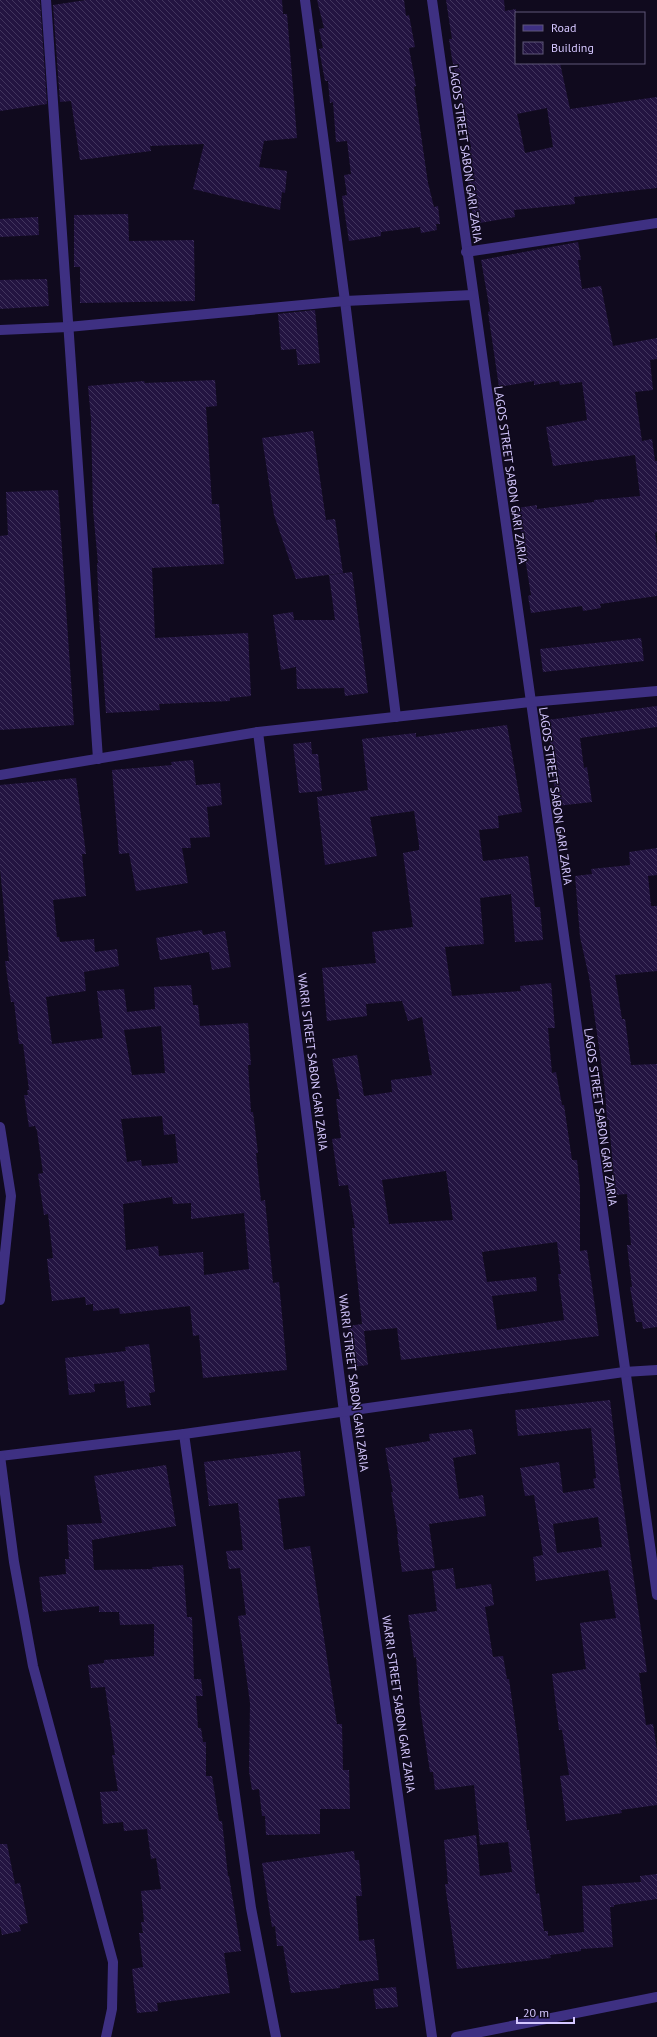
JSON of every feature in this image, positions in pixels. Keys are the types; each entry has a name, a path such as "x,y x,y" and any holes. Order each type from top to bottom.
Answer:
{"street":[{"path":"46,0 98,759"},
{"path":"305,0 345,301 396,717"},
{"name":"LAGOS STREET SABON GARI ZARIA","path":"432,0 472,295 624,1372 657,1595"},
{"path":"466,252 657,223"},
{"path":"0,330 68,327 345,301 472,295"},
{"path":"0,775 258,732 530,702 657,691"},
{"name":"WARRI STREET SABON GARI ZARIA","path":"258,732 344,1412 432,2037"},
{"path":"0,1127 11,1196 0,1300"},
{"path":"106,2037 112,2009 113,1962 33,1666 14,1562 0,1456 184,1434 624,1372 657,1370"},
{"path":"184,1434 251,1908 276,2037"},
{"path":"456,2037 657,1997"}],"building":[{"path":"0,0 40,0 47,104 0,111"},
{"path":"86,0 282,0 283,14 287,14 297,138 264,141 259,167 287,171 285,193 282,192 280,210 193,189 204,144 150,146 151,151 80,160 71,101 60,102 53,5"},
{"path":"317,0 404,0 406,16 409,15 415,47 409,48 416,86 414,87 428,183 434,207 438,206 440,224 436,224 437,230 421,233 420,227 381,232 381,236 349,241 342,196 347,195 344,175 351,174 347,141 336,142 333,102 330,103 328,81 325,81 319,49 323,48 319,29 324,28"},
{"path":"446,0 504,0 505,11 516,9 515,64 560,64 570,109 657,97 657,188 574,197 575,204 514,210 515,217 474,224 467,177 473,175 469,147 471,147 449,39 452,39","holes":["547,108 553,147 525,153 517,114"]},
{"path":"128,214 129,241 194,240 195,301 80,303 80,267 74,267 74,215"},
{"path":"38,217 39,235 0,237 0,219"},
{"path":"578,242 581,260 578,260 582,289 601,286 613,346 657,338 657,359 650,360 653,390 635,392 642,441 652,439 655,461 657,461 657,532 655,533 657,548 657,596 600,604 601,608 583,611 582,606 531,613 528,596 531,595 517,508 537,505 537,509 594,502 594,500 640,496 635,455 553,466 546,427 587,420 582,382 560,385 559,381 534,385 534,381 499,387 488,312 490,311 481,260"},
{"path":"47,279 49,306 0,309 0,280"},
{"path":"315,310 320,363 298,365 296,349 281,350 278,314"},
{"path":"215,380 217,406 206,407 212,504 219,504 224,564 152,568 155,638 248,633 251,696 230,698 230,701 159,704 160,710 106,713 99,616 98,563 93,510 91,419 88,386 144,381 145,383"},
{"path":"313,431 326,520 335,519 343,573 296,579 274,515 262,438"},
{"path":"58,490 74,725 0,730 0,536 8,535 6,492"},
{"path":"352,572 368,693 345,696 344,688 297,689 296,667 281,670 273,615 293,612 294,620 335,620 329,575"},
{"path":"641,638 644,661 543,672 540,649"},
{"path":"657,706 657,727 580,738 584,768 587,767 592,802 557,806 552,772 555,772 547,720"},
{"path":"507,725 522,812 498,816 499,828 479,830 483,861 528,856 535,907 540,907 543,940 515,942 511,894 480,898 484,944 445,947 452,996 521,991 520,986 551,983 555,1028 548,1028 552,1073 556,1072 562,1105 564,1105 572,1160 577,1160 580,1188 580,1251 587,1250 599,1336 401,1360 397,1328 364,1331 368,1365 352,1367 348,1326 362,1324 352,1228 355,1228 348,1185 339,1186 332,1139 341,1138 336,1099 340,1099 332,1059 357,1055 364,1096 392,1092 391,1080 432,1075 422,1017 408,1021 402,1001 366,1004 367,1016 327,1021 322,968 376,963 372,932 413,927 403,853 419,850 419,845 414,811 370,817 377,856 325,865 317,797 368,790 362,739 416,733 416,737","holes":["446,1171 453,1220 389,1224 382,1180","557,1242 561,1274 558,1274 564,1320 497,1330 492,1296 537,1291 536,1277 487,1282 482,1252"]},
{"path":"311,742 312,754 318,754 322,791 299,793 293,744"},
{"path":"193,760 196,785 220,783 222,805 207,807 210,837 190,838 191,848 182,848 188,883 136,891 129,853 119,854 112,770 172,765 171,762"},
{"path":"76,778 86,854 82,854 86,896 53,900 57,937 59,937 60,942 94,939 95,952 117,949 119,966 84,972 86,991 46,997 52,1044 103,1038 97,991 124,989 127,1012 155,1009 154,987 191,985 193,1005 198,1005 200,1026 248,1023 251,1065 248,1065 251,1112 253,1112 258,1153 256,1153 261,1201 265,1200 273,1283 279,1282 287,1370 203,1378 199,1335 193,1336 190,1306 120,1314 119,1308 93,1311 93,1304 86,1305 85,1297 52,1301 47,1259 53,1258 48,1214 44,1215 38,1174 43,1173 37,1131 35,1126 29,1127 24,1095 28,1095 27,1090 29,1090 23,1044 19,1044 14,1002 11,1002 5,961 9,961 0,869 0,785","holes":["161,1026 165,1073 132,1075 124,1030","162,1116 164,1135 175,1134 178,1163 142,1166 141,1160 127,1162 121,1119","172,1197 173,1204 191,1203 191,1219 244,1213 249,1269 204,1275 203,1252 159,1256 158,1246 126,1250 123,1204"]},
{"path":"657,848 657,875 648,876 651,906 657,906 657,971 615,975 622,1019 625,1019 631,1065 657,1064 657,1327 643,1329 642,1322 636,1322 630,1287 632,1287 627,1245 631,1245 627,1194 615,1195 609,1120 607,1120 605,1090 589,977 580,937 575,876 592,874 591,869 630,865 629,852"},
{"path":"202,930 203,935 225,931 231,967 212,970 209,952 160,960 156,938"},
{"path":"149,1344 155,1392 149,1393 151,1405 127,1408 124,1381 94,1384 95,1392 69,1395 65,1358 126,1351 125,1347"},
{"path":"610,1400 618,1468 647,1672 639,1673 646,1725 653,1724 657,1750 657,1805 621,1810 622,1813 566,1821 560,1776 569,1775 562,1730 559,1730 552,1674 586,1669 580,1623 616,1618 608,1570 536,1581 533,1557 543,1555 534,1495 525,1496 520,1468 559,1462 563,1493 595,1488 593,1479 596,1478 591,1428 518,1436 515,1410","holes":["598,1517 602,1547 557,1553 553,1524"]},
{"path":"472,1429 476,1454 453,1458 459,1499 483,1495 486,1516 429,1524 435,1568 402,1572 398,1534 391,1492 393,1492 385,1448 430,1441 429,1434"},
{"path":"300,1451 305,1496 278,1499 284,1550 310,1546 337,1724 342,1724 343,1770 349,1770 350,1809 320,1809 320,1834 266,1835 265,1816 262,1816 259,1789 252,1790 249,1771 250,1703 238,1616 246,1615 240,1568 229,1569 226,1551 243,1550 238,1503 209,1506 204,1462"},
{"path":"166,1465 176,1526 92,1540 94,1570 153,1569 152,1567 183,1565 187,1617 192,1617 194,1679 201,1679 203,1696 196,1696 198,1728 201,1728 203,1742 206,1742 206,1776 212,1776 219,1821 222,1821 228,1876 241,1951 224,1953 230,1993 157,2003 158,2011 137,2013 132,1969 143,1967 139,1933 143,1933 141,1922 144,1922 141,1891 161,1889 156,1858 151,1859 147,1829 124,1831 123,1822 103,1824 100,1792 118,1791 112,1755 115,1755 105,1687 91,1688 88,1665 104,1663 104,1660 154,1656 154,1624 120,1625 119,1612 99,1612 99,1606 43,1612 39,1577 66,1574 65,1559 69,1559 67,1525 102,1523 94,1476"},
{"path":"453,1568 456,1589 491,1584 494,1605 485,1607 493,1657 503,1656 507,1679 509,1679 518,1743 527,1830 529,1830 536,1894 539,1893 544,1931 548,1931 548,1936 584,1932 582,1886 641,1882 640,1876 657,1874 657,1899 614,1905 614,1907 610,1907 613,1947 581,1949 581,1951 550,1955 551,1958 457,1969 445,1884 448,1884 444,1840 476,1835 480,1876 512,1872 508,1842 480,1845 474,1785 435,1790 433,1772 430,1772 420,1707 416,1657 414,1658 408,1615 437,1611 432,1571"},
{"path":"0,1844 7,1844 15,1884 20,1883 28,1923 19,1925 21,1931 2,1935 0,1926"},
{"path":"354,1851 355,1860 359,1860 362,1896 356,1896 359,1941 374,1939 379,1980 340,1985 340,1988 291,1993 283,1946 277,1946 275,1926 272,1927 262,1863"},
{"path":"396,1987 398,2007 376,2009 373,1989"}]}
